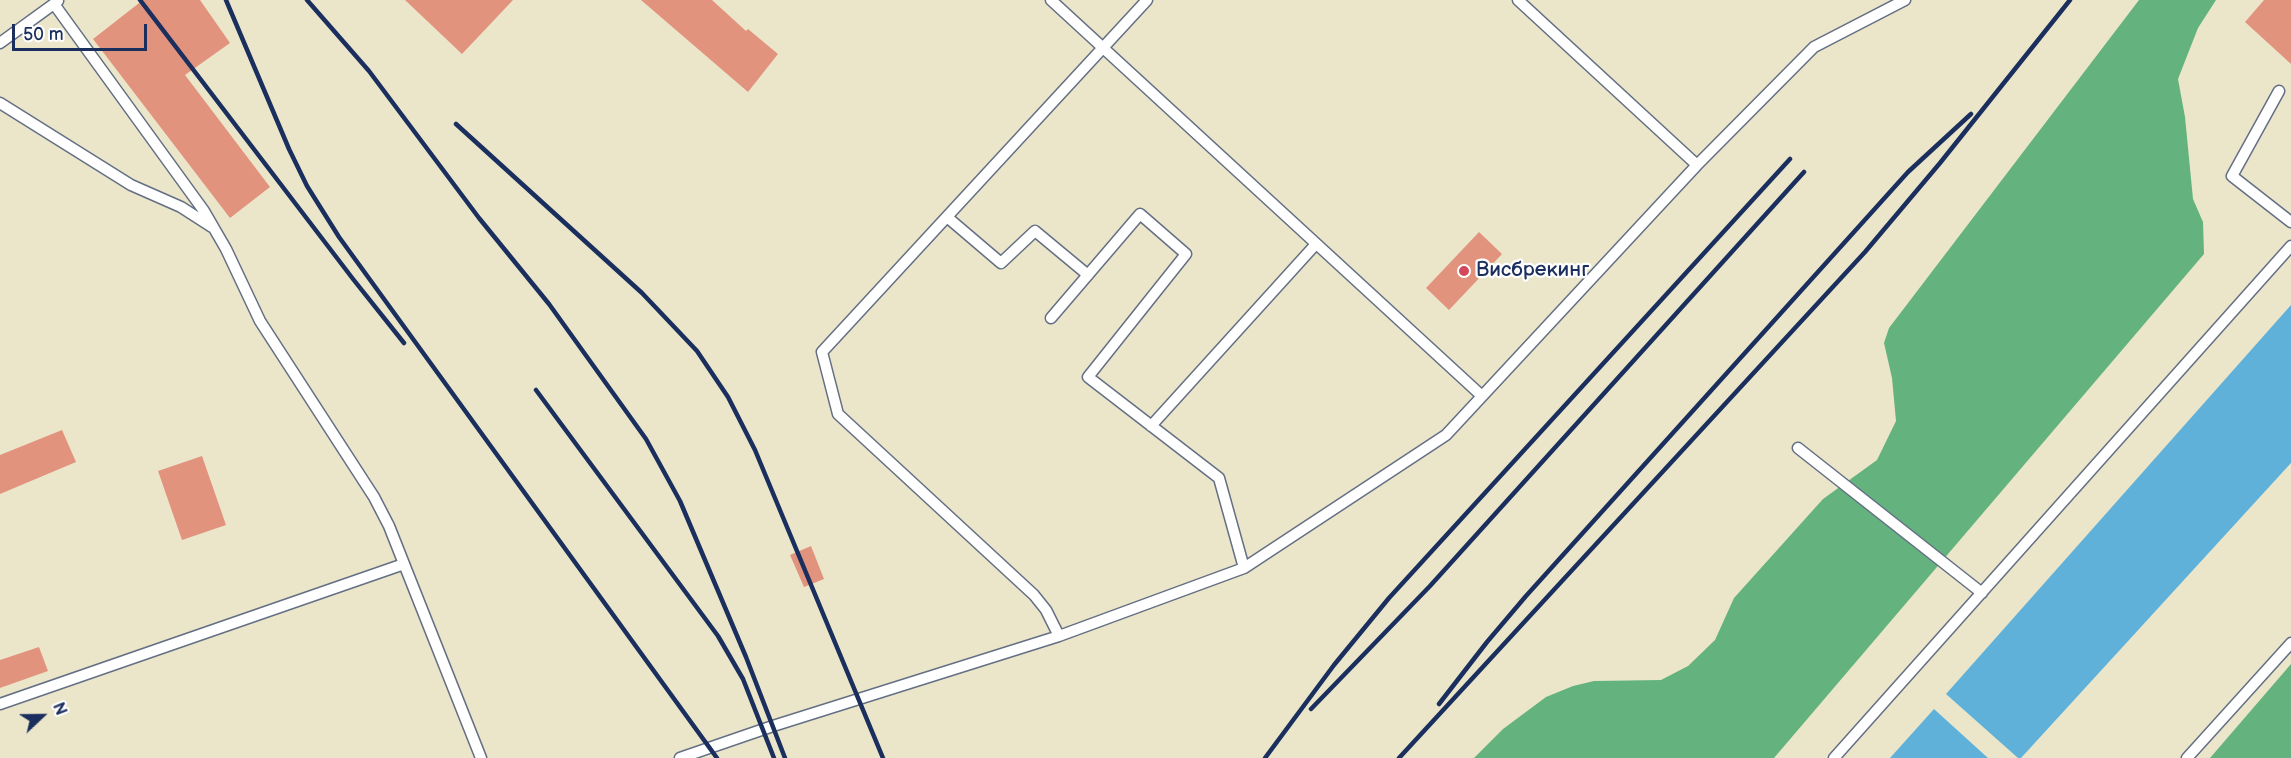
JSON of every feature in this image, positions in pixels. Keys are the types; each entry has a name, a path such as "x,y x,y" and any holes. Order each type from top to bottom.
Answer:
{"lane":[{"path":"1052,0 1482,396"},
{"path":"1059,636 1046,610 1034,595 838,414 822,352 1147,0"},
{"path":"1518,0 1697,165"},
{"path":"680,758 1059,636 1244,567 1446,435 1697,165 1814,47 1905,0"},
{"path":"0,43 57,2 217,231 260,321 374,497 389,526 481,758"},
{"path":"2279,91 2232,176 2291,222"},
{"path":"0,103 131,185 181,207 217,231"},
{"path":"1051,318 1140,214 1186,254 1088,377 1219,478 1244,567"},
{"path":"947,217 1001,263 1035,231 1088,275"},
{"path":"1151,426 1316,244"},
{"path":"1834,758 2291,246"},
{"path":"1798,448 1982,593"},
{"path":"0,704 404,564"},
{"path":"2187,758 2291,643"}],"green space":[{"path":"2139,0 2216,0 2198,28 2178,79 2185,117 2193,199 2203,222 2204,254 1774,758 1474,758 1503,729 1546,697 1573,686 1594,681 1661,680 1688,666 1715,640 1734,598 1823,499 1877,460 1896,421 1892,378 1884,343 1889,328"},
{"path":"2291,664 2291,758 2210,758"}],"water":[{"path":"2291,305 2291,463 2021,758 2018,758 1946,694"},
{"path":"1934,709 1988,758 1890,758"}],"building":[{"path":"143,0 200,0 230,43 185,75 270,187 230,218 93,39"},
{"path":"405,0 513,0 462,54"},
{"path":"641,0 712,0 746,31 748,29 778,54 748,92"},
{"path":"2264,0 2291,0 2291,64 2245,22"},
{"name":"Висбрекинг","path":"1479,232 1502,254 1449,310 1426,288"},
{"path":"62,430 76,462 0,494 0,455"},
{"path":"202,456 226,525 182,540 158,471"},
{"path":"811,546 824,579 804,587 790,555"},
{"path":"39,647 48,671 0,688 0,660"}],"railway":[{"path":"140,0 404,343"},
{"path":"226,0 289,149 307,186 339,237 717,758"},
{"path":"307,0 369,71 479,218 549,304 646,439 680,501 746,657 785,758"},
{"path":"1399,758 1865,252 1940,163 2070,0"},
{"path":"1439,704 1526,596 1908,172 1971,114"},
{"path":"456,124 642,293 697,351 728,397 755,450 883,758"},
{"path":"1265,758 1334,665 1389,598 1790,159"},
{"path":"1311,709 1430,586 1804,172"},
{"path":"536,390 718,636 743,679 774,758"}],"place":[{"name":"Висбрекинг","path":"1464,271"}]}
